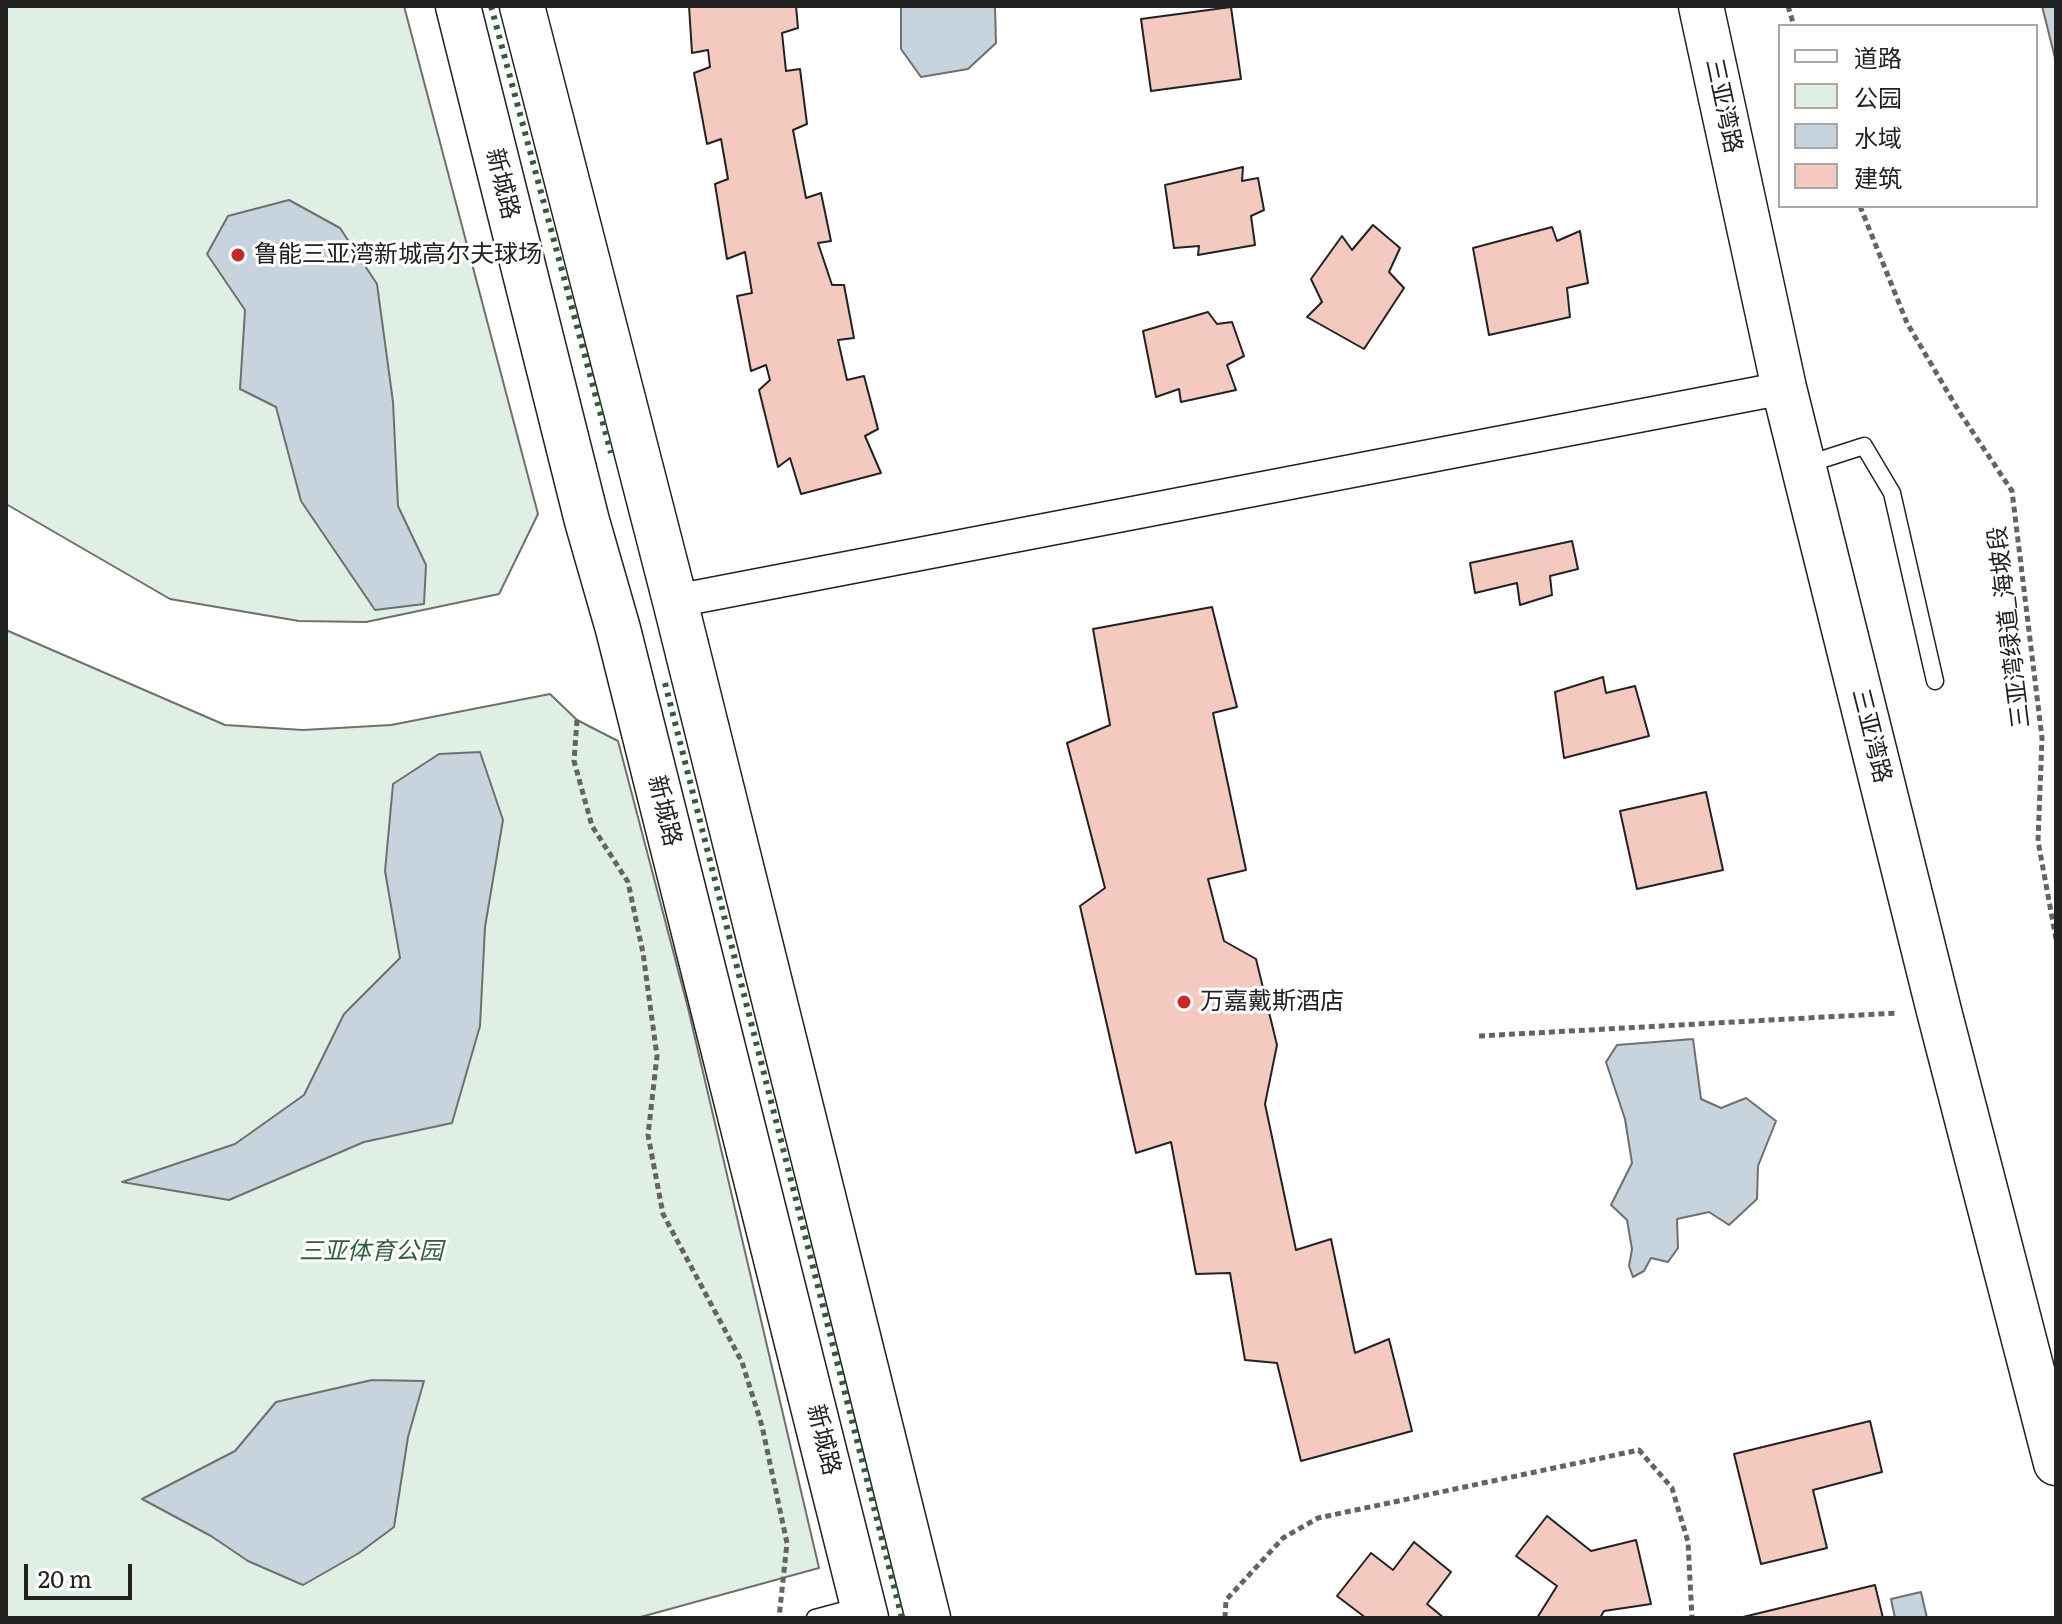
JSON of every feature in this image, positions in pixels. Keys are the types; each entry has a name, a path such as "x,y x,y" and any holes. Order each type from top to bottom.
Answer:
{"main road":[{"name":"新城路","path":"458,6 865,1611"},
{"path":"522,6 675,601 928,1618"},
{"name":"三亚湾路","path":"1701,6 1784,388 1939,1011 2056,1463"}],"street":[{"path":"675,601 1784,388"}],"lane":[{"path":"1804,465 1864,446 1892,493 1935,681"},
{"path":"815,1618 865,1611"}],"path":[{"name":"三亚湾绿道_海坡段","path":"1861,208 1907,323 1960,413 2012,491 2042,738 2038,841 2056,939"},
{"path":"577,720 574,761 592,826 628,882 643,953 657,1056 648,1135 663,1214 742,1362 762,1426 787,1543 779,1618"},
{"path":"1479,1036 1939,1011"},
{"path":"1225,1618 1226,1600 1283,1538 1318,1518 1639,1450 1672,1488 1688,1542 1692,1618"}],"green space":[{"name":"鲁能三亚湾新城高尔夫球场","path":"6,6 404,6 538,514 499,594 366,622 299,621 170,599 6,504"},
{"name":"三亚体育公园","path":"6,630 225,725 303,730 391,725 550,694 577,720 618,741 688,1008 819,1568 637,1618 6,1618"}],"water":[{"path":"901,6 995,6 996,43 968,69 921,77 901,49"},
{"path":"2042,6 2056,6 2056,62"},
{"path":"289,200 340,228 377,284 393,402 398,506 426,565 424,604 375,610 301,501 276,407 240,389 245,310 207,254 228,216"},
{"path":"480,752 503,820 485,927 480,1026 452,1123 364,1142 229,1200 122,1182 235,1144 304,1095 344,1014 400,958 385,871 393,784 439,754"},
{"path":"1693,1039 1701,1099 1721,1108 1746,1098 1776,1121 1758,1166 1757,1199 1729,1225 1709,1212 1677,1219 1678,1248 1668,1262 1651,1258 1644,1271 1633,1277 1629,1266 1632,1249 1627,1220 1611,1205 1632,1163 1625,1119 1606,1062 1617,1045"},
{"path":"372,1380 424,1381 408,1437 394,1527 359,1553 303,1585 248,1561 211,1536 142,1499 235,1451 276,1402"},
{"path":"1921,1592 1927,1618 1895,1618 1891,1599"}],"building":[{"path":"689,6 796,6 798,28 782,33 786,71 800,69 807,124 793,130 806,198 821,193 831,241 818,243 832,285 844,285 854,338 838,340 847,380 864,376 878,429 865,436 881,473 801,494 790,458 778,467 759,390 770,380 766,365 751,371 737,296 752,293 745,252 727,259 715,184 728,179 721,139 707,144 694,73 710,67 708,50 692,53"},
{"path":"1231,7 1241,79 1151,91 1141,19"},
{"path":"1243,167 1242,181 1258,178 1264,210 1251,216 1255,245 1198,255 1199,246 1174,248 1165,185"},
{"path":"1373,225 1400,248 1389,272 1404,288 1364,349 1307,317 1322,302 1311,279 1342,236 1352,250"},
{"path":"1552,227 1557,241 1580,231 1588,283 1567,288 1570,317 1489,335 1473,248"},
{"path":"1208,312 1217,324 1232,322 1244,356 1227,365 1236,390 1181,402 1179,389 1156,397 1143,331"},
{"path":"1572,541 1578,569 1550,576 1552,595 1520,605 1517,583 1475,593 1470,563"},
{"name":"万嘉戴斯酒店","path":"1212,607 1237,707 1213,713 1246,870 1208,879 1224,941 1256,959 1277,1045 1265,1104 1296,1250 1331,1239 1355,1353 1389,1339 1412,1431 1301,1461 1277,1363 1245,1360 1230,1273 1196,1274 1171,1142 1136,1153 1080,906 1105,888 1067,743 1110,725 1093,629"},
{"path":"1603,677 1606,693 1635,686 1649,736 1564,758 1555,692"},
{"path":"1706,792 1723,870 1637,889 1620,811"},
{"path":"1870,1421 1882,1472 1813,1490 1827,1548 1761,1564 1734,1454"},
{"path":"1547,1516 1591,1551 1636,1540 1651,1604 1604,1611 1600,1618 1537,1618 1557,1586 1516,1556"},
{"path":"1414,1542 1451,1572 1427,1604 1444,1618 1366,1618 1337,1596 1371,1553 1393,1570"},
{"path":"1875,1585 1883,1618 1739,1618"}],"hedge":[{"path":"491,6 611,453"},
{"path":"665,683 902,1618"}],"place":[{"name":"鲁能三亚湾新城高尔夫球场","path":"238,255"},
{"name":"万嘉戴斯酒店","path":"1184,1002"}]}
